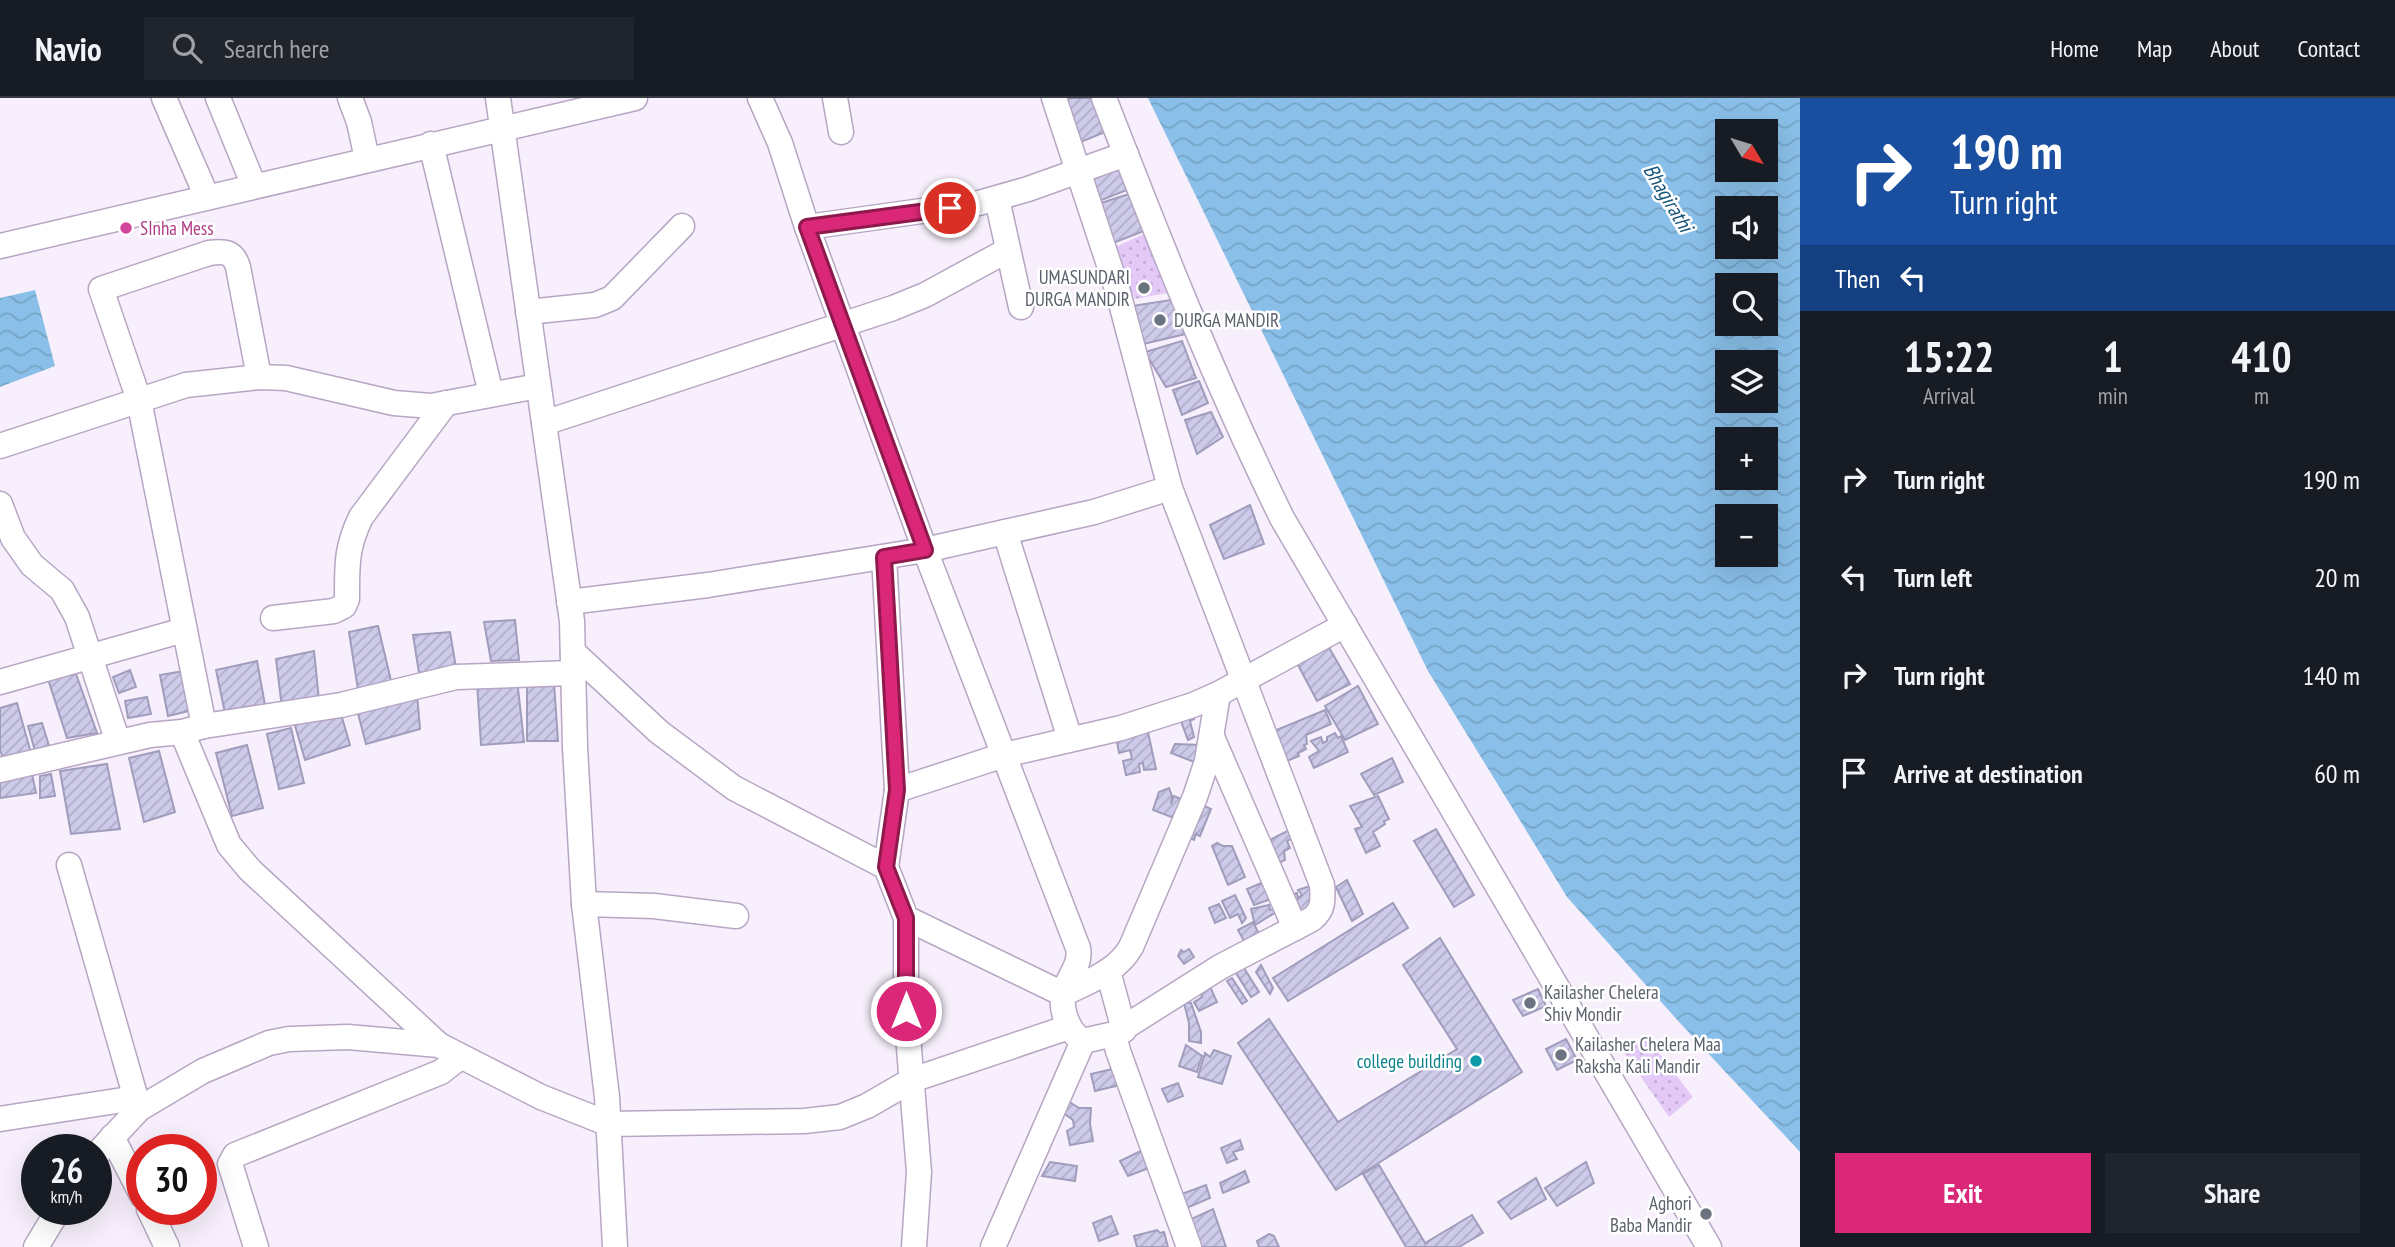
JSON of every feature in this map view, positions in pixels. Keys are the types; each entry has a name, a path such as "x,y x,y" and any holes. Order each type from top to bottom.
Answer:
{"street":[{"path":"164,98 207,197"},
{"path":"218,98 254,186"},
{"path":"350,98 359,122 367,159"},
{"path":"498,98 569,602 584,904 609,1124 615,1247"},
{"path":"0,246 635,98"},
{"path":"760,98 780,142 807,227 925,550 1078,948 1080,955 1063,994 1064,1014 1076,1034"},
{"path":"835,98 841,132"},
{"path":"259,377 236,260 232,254 226,251 208,253 101,289 139,400 184,630 193,729 229,845 250,870 450,1051 541,1097 609,1124 804,1121 840,1117 867,1106 912,1080 1076,1034 1119,1032 1220,967 1312,919 1321,909 1323,899 1322,885 1170,488 1118,292 1054,98"},
{"path":"1104,98 1158,240 1282,518 1709,1247"},
{"path":"431,144 491,394"},
{"path":"807,227 997,199 1126,154"},
{"path":"997,199 1021,307"},
{"path":"528,312 595,305 612,299 682,226"},
{"path":"544,423 845,326 925,295 1008,250"},
{"path":"0,446 186,385 259,377 286,378 394,403 432,406 538,386"},
{"path":"273,618 334,611 344,606 347,599 347,553 361,517 446,404"},
{"path":"569,602 708,585 925,550 1094,512 1170,488"},
{"path":"0,504 7,540 67,596 91,657 118,742"},
{"path":"1006,532 1070,740"},
{"path":"884,557 897,790 886,867 906,918 906,1011 919,1172 914,1247"},
{"path":"897,790 1004,755 1132,724 1219,694 1345,625"},
{"path":"0,682 184,630"},
{"path":"0,770 150,735 341,705 456,677 573,662 659,732 734,788 886,867"},
{"path":"1063,994 1108,971 1126,957 1195,797 1212,737 1219,694"},
{"path":"1212,737 1295,928"},
{"path":"69,865 137,1103"},
{"path":"584,904 654,906 736,916"},
{"path":"906,918 1063,994"},
{"path":"1108,971 1119,1032 1118,1051 1189,1247"},
{"path":"993,1247 1076,1034"},
{"path":"0,1119 137,1103 203,1071 270,1043 289,1039 348,1037 450,1051"},
{"path":"256,1247 230,1164 235,1156 440,1072 450,1051"},
{"path":"112,1136 137,1103"},
{"path":"112,1156 126,1174"},
{"path":"36,1247 49,1225"},
{"path":"157,1225 167,1247"}],"shaded area":[{"path":"1144,234 1167,293 1135,299 1113,248"},
{"path":"1645,1035 1693,1097 1669,1117 1624,1053"}],"water":[{"name":"Bhagirathi","path":"1148,98 1800,98 1800,1152 1567,897 1428,671"},
{"path":"35,290 55,366 0,387 0,298"}],"building":[{"path":"1059,98 1099,98 1110,130 1076,144"},
{"path":"1115,161 1127,190 1099,201 1085,173"},
{"path":"1129,194 1144,231 1113,243 1098,204"},
{"name":"DURGA MANDIR","path":"1177,299 1190,333 1143,344 1132,306"},
{"path":"1182,341 1196,378 1166,387 1145,352"},
{"path":"1199,381 1208,403 1182,415 1173,390"},
{"path":"1211,412 1223,437 1197,454 1185,420"},
{"path":"1250,505 1264,544 1224,559 1210,525"},
{"path":"515,620 519,660 491,661 484,622"},
{"path":"378,626 392,685 358,690 349,632"},
{"path":"450,632 456,668 419,673 413,635"},
{"path":"1327,644 1350,684 1317,701 1297,663"},
{"path":"314,651 319,700 282,708 276,659"},
{"path":"257,661 265,705 225,713 216,670"},
{"path":"130,670 136,687 119,693 113,677"},
{"path":"184,671 193,710 168,716 160,675"},
{"path":"76,674 97,733 67,738 48,679"},
{"path":"517,679 524,742 481,745 477,683"},
{"path":"527,681 554,683 558,741 527,741"},
{"path":"1358,686 1378,724 1345,740 1325,706"},
{"path":"417,694 420,729 366,744 356,706"},
{"path":"147,697 151,714 128,718 125,701"},
{"path":"17,703 31,753 3,758 0,750 0,708"},
{"path":"1325,710 1331,724 1306,735 1306,749 1298,753 1299,756 1287,761 1274,731"},
{"path":"1191,711 1194,719 1190,721 1194,737 1188,740 1179,716"},
{"path":"341,714 350,745 305,760 294,722"},
{"path":"42,723 50,749 35,751 28,726"},
{"path":"1146,723 1156,769 1144,770 1143,763 1139,764 1140,772 1126,775 1123,761 1132,759 1130,750 1119,753 1115,730"},
{"path":"291,728 304,783 279,789 267,734"},
{"path":"1335,733 1338,738 1341,736 1348,752 1314,768 1309,757 1319,751 1311,741 1321,737 1323,743"},
{"path":"1175,744 1200,745 1194,762 1171,753"},
{"path":"247,745 263,808 232,816 216,753"},
{"path":"159,751 175,812 144,822 129,758"},
{"path":"1392,758 1403,782 1374,795 1361,774"},
{"path":"107,764 120,829 71,834 60,771"},
{"path":"32,774 36,793 0,798 0,780"},
{"path":"51,774 55,796 40,798 40,776"},
{"path":"1169,788 1171,804 1174,796 1186,801 1179,820 1153,810 1159,792"},
{"path":"1378,796 1389,819 1373,832 1380,846 1366,853 1355,829 1362,827 1350,806"},
{"path":"1196,802 1211,809 1200,836 1196,834 1194,840 1182,835"},
{"path":"1295,827 1299,835 1287,841 1290,848 1284,851 1285,860 1271,867 1260,845"},
{"path":"1436,829 1474,895 1454,907 1414,841"},
{"path":"1217,843 1232,846 1245,877 1228,885 1212,846"},
{"path":"1347,880 1363,914 1352,921 1336,887"},
{"path":"1266,881 1274,898 1254,905 1247,889"},
{"path":"1310,886 1316,905 1296,913 1290,895 1297,893 1298,898 1302,895 1298,890"},
{"path":"1235,895 1246,918 1242,923 1238,914 1230,918 1222,901"},
{"path":"1393,903 1408,928 1288,1001 1273,978"},
{"path":"1219,904 1226,918 1215,923 1209,908"},
{"path":"1269,905 1270,910 1275,909 1276,912 1255,925 1251,909"},
{"path":"1253,922 1259,934 1244,941 1238,930"},
{"name":"college building","path":"1440,938 1522,1072 1336,1190 1238,1043 1269,1019 1338,1122 1457,1049 1403,965"},
{"path":"1189,949 1194,957 1184,964 1178,956 1181,950 1184,952"},
{"path":"1261,965 1273,988 1270,994 1256,972"},
{"path":"1244,968 1259,992 1251,997 1236,973"},
{"path":"1232,978 1247,1001 1242,1004 1227,981"},
{"path":"1208,982 1217,1002 1199,1011 1194,1002 1202,997 1200,992"},
{"name":"Kailasher Chelera Shiv Mondir","path":"1538,989 1546,1006 1523,1016 1513,1000"},
{"path":"1184,1003 1191,1003 1201,1032 1201,1043 1189,1041 1189,1023"},
{"name":"Kailasher Chelera Maa Raksha Kali Mandir","path":"1566,1039 1577,1060 1557,1070 1546,1049"},
{"path":"1186,1045 1202,1056 1197,1072 1179,1066"},
{"path":"1214,1050 1231,1056 1222,1084 1198,1077 1205,1053 1210,1057"},
{"path":"1117,1068 1120,1085 1095,1091 1091,1074"},
{"path":"1178,1083 1183,1096 1168,1102 1162,1089"},
{"path":"1065,1099 1079,1108 1091,1108 1093,1141 1070,1145 1067,1131 1074,1127 1073,1120 1058,1109"},
{"path":"1240,1140 1243,1149 1233,1152 1237,1159 1227,1163 1221,1148"},
{"path":"1147,1148 1152,1167 1128,1176 1120,1161"},
{"path":"1050,1162 1077,1166 1075,1181 1042,1176"},
{"path":"1586,1162 1594,1183 1557,1206 1545,1188"},
{"path":"1379,1165 1425,1243 1472,1215 1483,1233 1459,1247 1406,1247 1363,1174"},
{"path":"1245,1171 1249,1182 1223,1193 1220,1183"},
{"path":"1536,1178 1546,1199 1511,1219 1498,1202"},
{"path":"1206,1185 1210,1198 1182,1210 1176,1196"},
{"path":"1213,1209 1226,1247 1196,1247 1185,1222"},
{"path":"1111,1216 1118,1234 1099,1241 1093,1223"},
{"path":"1157,1230 1164,1232 1168,1247 1137,1247 1134,1236"},
{"path":"1269,1234 1274,1236 1279,1247 1259,1247 1257,1241"}],"place":[{"name":"SInha Mess","path":"126,228"},
{"name":"UMASUNDARI DURGA MANDIR","path":"1144,288"},
{"name":"DURGA MANDIR","path":"1160,320"},
{"name":"Kailasher Chelera Shiv Mondir","path":"1530,1003"},
{"name":"Kailasher Chelera Maa Raksha Kali Mandir","path":"1561,1055"},
{"name":"college building","path":"1476,1061"},
{"name":"Aghori Baba Mandir","path":"1706,1214"}],"route":[{"path":"906,1011 906,918 886,867 897,790 884,557 925,550 807,227 950,208"}]}
